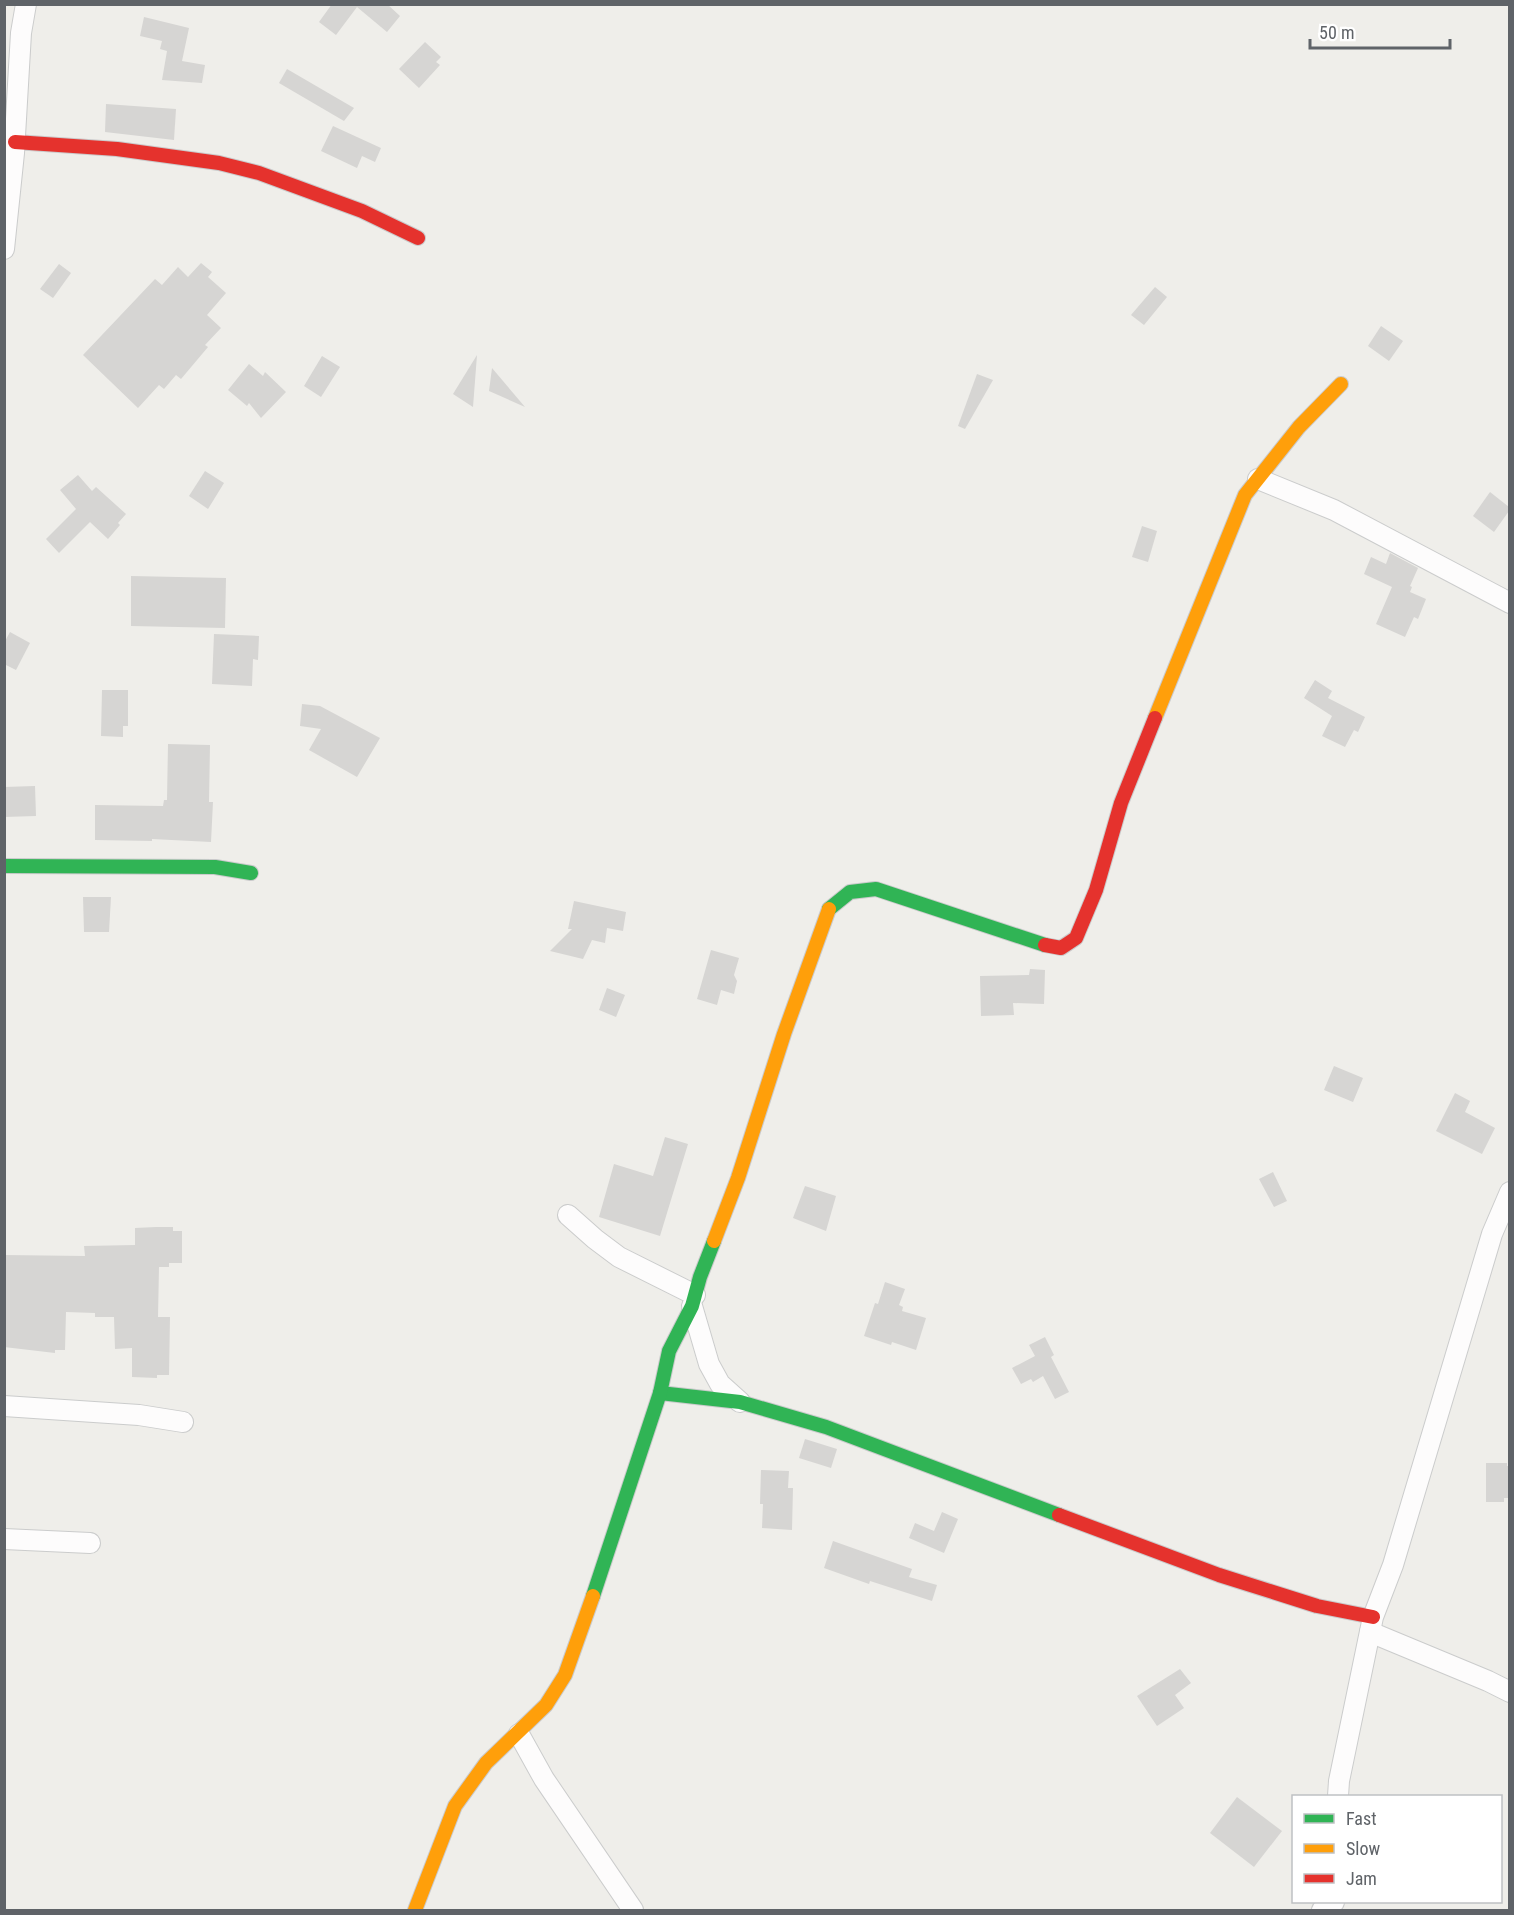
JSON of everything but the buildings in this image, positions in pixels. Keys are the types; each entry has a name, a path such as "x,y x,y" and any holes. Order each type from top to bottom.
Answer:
{"street":[{"path":"4,249 15,142 13,33 26,4"},
{"path":"15,142 117,149 219,163 259,173 362,211 418,238"},
{"path":"415,1911 455,1806 486,1763 519,1734 546,1705 565,1675 660,1392 669,1351 694,1301 738,1178 784,1034 829,909 843,894 855,890 876,889 1051,947 1061,948 1076,938 1096,890 1121,803 1245,495 1299,427 1341,384"},
{"path":"1258,479 1334,510 1509,603"},
{"path":"4,866 215,867 251,873"},
{"path":"1338,1795 1371,1624 1393,1565 1492,1234 1509,1192"},
{"path":"568,1215 619,1257 694,1301 709,1364 720,1384 740,1402"},
{"path":"660,1392 740,1402 837,1431 1219,1575 1371,1624 1509,1692"},
{"path":"4,1406 140,1415 183,1422"},
{"path":"4,1539 90,1543"},
{"path":"519,1734 543,1779 633,1911"}],"traffic: fast":[{"path":"4,866 215,867 251,873"},
{"path":"829,909 850,892 876,889 1045,945"},
{"path":"593,1596 660,1393 669,1351 692,1306 714,1241"},
{"path":"660,1393 740,1402 826,1427 1059,1515"}],"traffic: slow":[{"path":"1155,718 1245,495 1299,427 1341,384"},
{"path":"714,1241 738,1178 784,1034 829,909"},
{"path":"415,1910 455,1806 486,1763 546,1705 565,1675 593,1596"}],"traffic: jam":[{"path":"15,142 117,149 219,163 259,173 362,211 418,238"},
{"path":"1045,945 1061,948 1076,938 1096,890 1121,803 1155,718"},
{"path":"1059,1515 1219,1575 1317,1606 1373,1617"}]}
